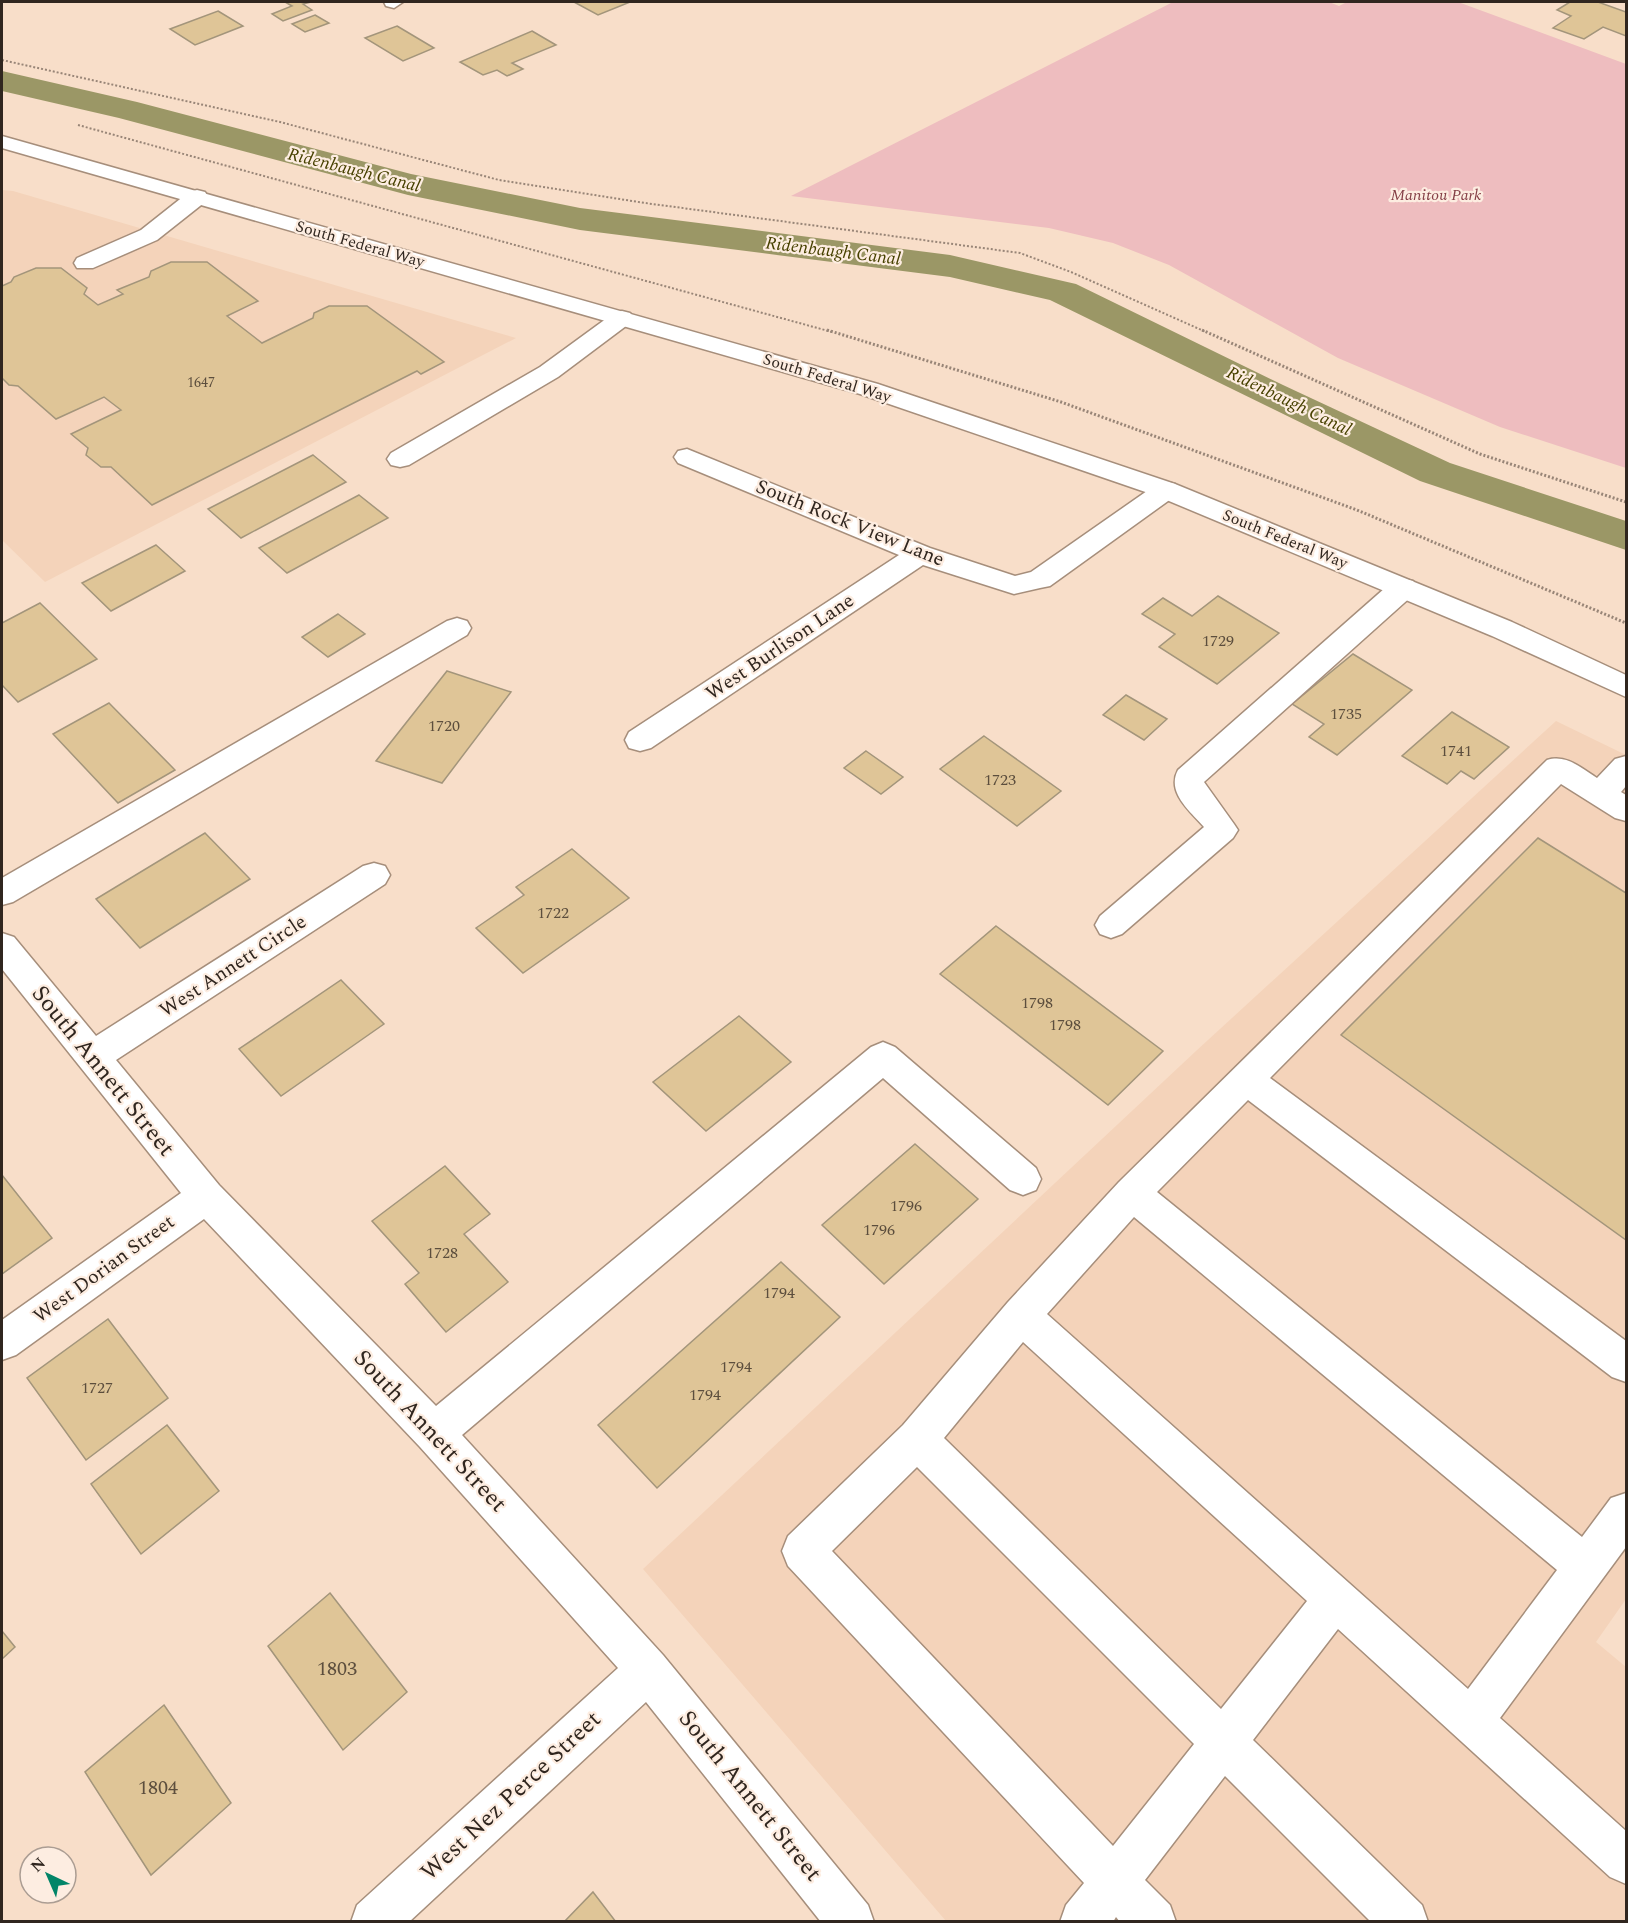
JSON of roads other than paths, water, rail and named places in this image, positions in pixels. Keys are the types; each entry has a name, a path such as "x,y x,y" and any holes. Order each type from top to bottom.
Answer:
{"street":[{"name":"South Federal Way","path":"2,142 868,389 1166,490 1403,588 1626,687"},
{"path":"85,263 149,235 197,197"},
{"path":"400,459 549,372 622,318"},
{"name":"South Rock View Lane","path":"687,457 920,554 1014,585 1040,579 1166,490"},
{"name":"West Burlison Lane","path":"640,740 920,554"},
{"path":"1111,925 1222,830 1189,788 1189,778 1403,588"},
{"path":"2,893 457,628"},
{"path":"1153,1922 803,1551 917,1439 1022,1315 1132,1193 1558,768 1613,802 1626,767"},
{"name":"West Annett Circle","path":"92,1057 374,875"},
{"name":"South Annett Street","path":"2,946 206,1196 434,1433 648,1670 851,1922"},
{"path":"434,1433 883,1057 1023,1179"},
{"path":"1246,1079 1626,1364"},
{"path":"1132,1193 1586,1567"},
{"name":"West Dorian Street","path":"2,1342 206,1196"},
{"path":"1022,1315 1626,1861"},
{"path":"917,1439 1405,1922"},
{"path":"1471,1721 1626,1513"},
{"path":"1083,1922 1336,1599"},
{"name":"West Nez Perce Street","path":"374,1922 648,1670"}],"waterway":[{"name":"Ridenbaugh Canal","path":"2,81 125,109 408,184 580,219 950,266 1063,292 1269,394 1435,472 1626,536"}],"park label":[{"name":"Manitou Park","path":"1436,195"}]}
